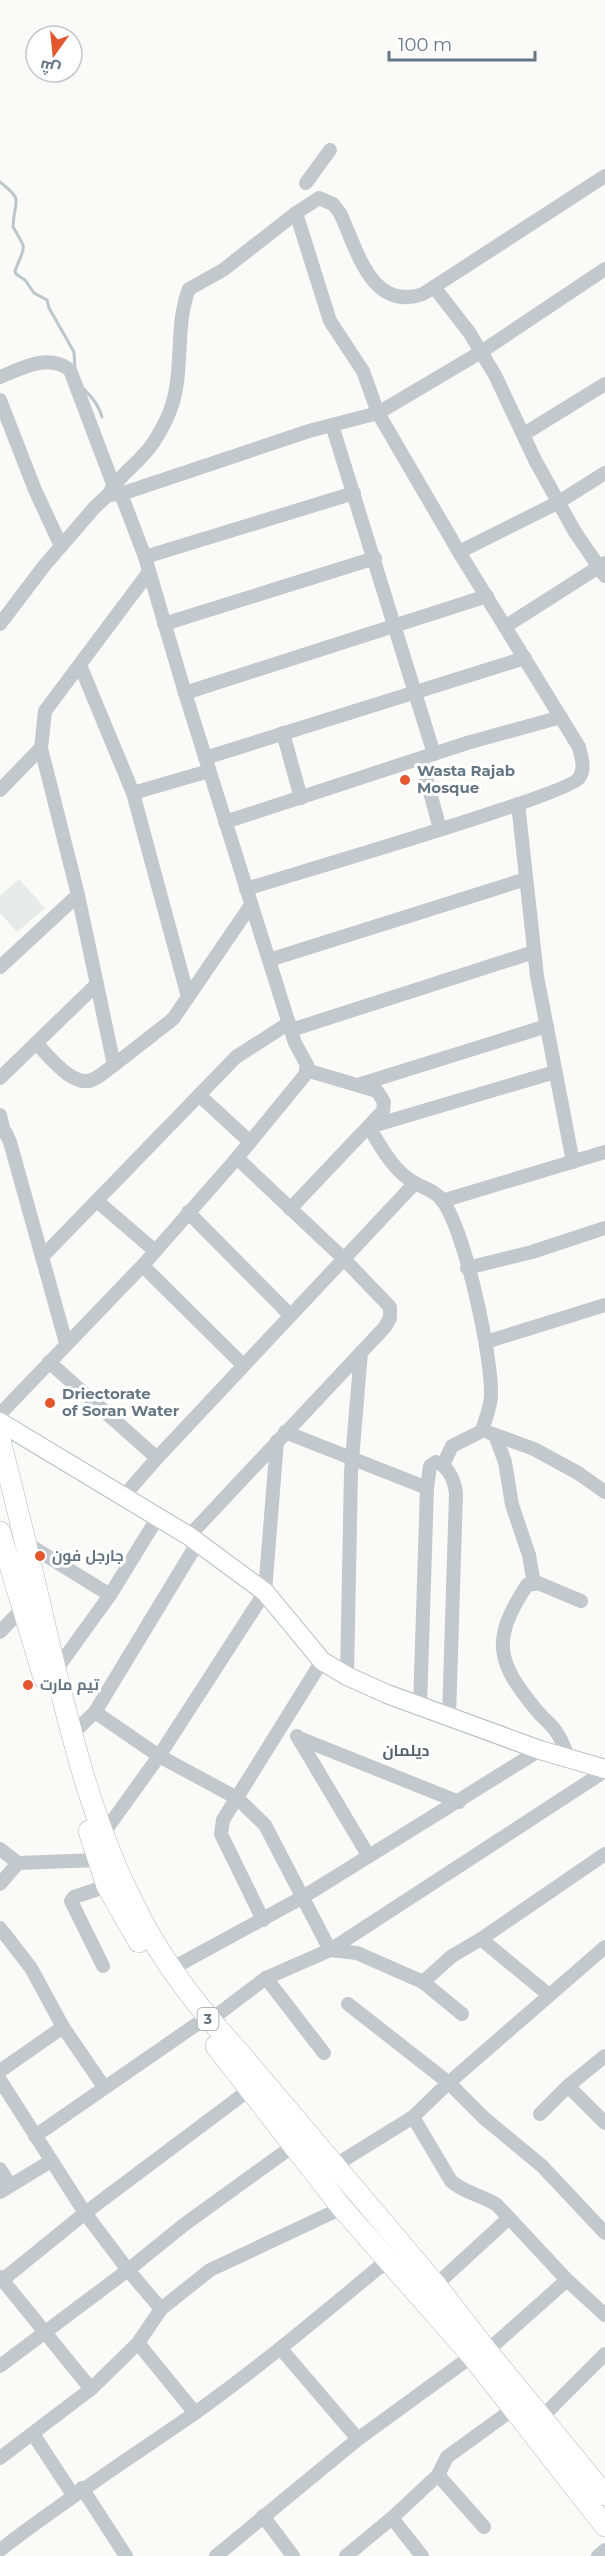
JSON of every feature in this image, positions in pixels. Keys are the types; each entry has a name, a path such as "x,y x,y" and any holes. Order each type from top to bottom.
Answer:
{"highway":[{"name":"3","path":"0,1440 70,1736 103,1834 133,1904 203,2022 249,2090 274,2107"},
{"name":"3","path":"0,1532 98,1860 107,1886 121,1913 154,1965 203,2022 238,2051 342,2208 390,2263 541,2418 605,2495"},
{"name":"3","path":"293,2135 334,2166 436,2285 512,2410 605,2526"}],"main road":[{"path":"0,1422 194,1539 265,1592 322,1661 346,1676 420,1707 540,1750 605,1770"}],"street":[{"path":"306,183 330,150"},
{"path":"0,624 61,546 114,491 152,444 170,411 180,363 183,304 189,289 223,270 319,198 333,204 340,213 370,278 388,294 401,299 413,297 434,287 605,176"},
{"path":"246,889 518,804 571,784 579,778 583,764 579,747 459,552 378,413 363,371 330,321 296,213"},
{"path":"114,491 378,413 481,352 605,269"},
{"path":"434,287 469,332 495,375 559,502 603,568 506,626"},
{"path":"0,377 34,364 50,361 61,363 70,370 114,491 145,557 251,905 290,1027 307,1065 305,1075 237,1158 144,1264 0,1414"},
{"path":"524,434 605,384"},
{"path":"0,400 35,490 61,546"},
{"path":"332,425 416,692 440,829"},
{"path":"459,552 559,502 605,473"},
{"path":"145,557 354,493"},
{"path":"164,624 375,558"},
{"path":"114,1065 78,896 41,748 45,711 149,572"},
{"path":"185,693 487,596"},
{"path":"133,793 283,733 525,658"},
{"path":"80,665 133,793 188,997"},
{"path":"225,822 428,756 561,717"},
{"path":"283,733 301,798"},
{"path":"0,790 41,748"},
{"path":"518,804 534,952 573,1162"},
{"path":"269,960 526,879"},
{"path":"0,966 78,896"},
{"path":"36,1043 72,1077 82,1081 93,1081 173,1019 251,905"},
{"path":"42,1257 236,1057 290,1027 534,952"},
{"path":"0,1078 97,984"},
{"path":"361,1084 547,1026"},
{"path":"291,1209 383,1111 384,1102 377,1091 361,1084 306,1070"},
{"path":"369,1127 555,1072"},
{"path":"199,1095 250,1142"},
{"path":"0,1115 2,1132 10,1142 66,1343"},
{"path":"369,1127 382,1150 401,1172 415,1184 428,1188 442,1201 459,1235 490,1360 492,1398 489,1433 505,1462 512,1505 529,1555 534,1584"},
{"path":"442,1201 605,1152"},
{"path":"70,1736 95,1712 194,1539 281,1437 385,1327 390,1318 390,1306 343,1258 237,1158"},
{"path":"124,1496 243,1365 415,1184"},
{"path":"97,1201 154,1250"},
{"path":"188,1212 290,1315"},
{"path":"467,1268 532,1252 605,1228"},
{"path":"144,1264 146,1269 243,1365"},
{"path":"486,1342 605,1305"},
{"path":"346,1676 352,1460 361,1352"},
{"path":"49,1362 157,1458"},
{"path":"443,1465 452,1446 489,1433 534,1449 578,1473 605,1492"},
{"path":"281,1437 427,1488"},
{"path":"103,1834 159,1756 265,1592 281,1437"},
{"path":"420,1707 427,1488 429,1466 433,1462 443,1465 451,1476 456,1494 449,1716"},
{"path":"56,1670 110,1595 158,1517"},
{"path":"26,1543 110,1595"},
{"path":"569,1758 558,1734 513,1679 503,1656 501,1643 507,1621 527,1585 538,1583 581,1601"},
{"path":"0,1632 23,1608"},
{"path":"263,1920 220,1834 223,1820 322,1661"},
{"path":"95,1712 159,1756 237,1798 265,1825 330,1950"},
{"path":"284,1725 299,1738 368,1855"},
{"path":"299,1738 459,1802"},
{"path":"171,1970 303,1897 540,1750"},
{"path":"35,2136 266,1978 330,1950 605,1770"},
{"path":"0,1849 18,1863 98,1860"},
{"path":"423,1982 452,1956 481,1939 605,1854"},
{"path":"0,1884 18,1863"},
{"path":"103,1966 71,1903 74,1897 107,1886"},
{"path":"0,1928 31,1968 63,2027 104,2087"},
{"path":"481,1939 549,1995"},
{"path":"334,2166 413,2117 605,1947"},
{"path":"330,1950 357,1953 423,1982 462,2014"},
{"path":"266,1978 324,2053"},
{"path":"348,2004 449,2083 484,2118 542,2166 605,2233"},
{"path":"0,2071 63,2027"},
{"path":"540,2114 568,2086 605,2056"},
{"path":"0,2080 85,2213 161,2310"},
{"path":"568,2086 605,2123"},
{"path":"91,2389 1,2280 85,2213 249,2090"},
{"path":"413,2117 451,2181 460,2189 484,2197 497,2205 567,2280 605,2315"},
{"path":"0,2366 128,2270 293,2135"},
{"path":"0,2169 5,2189 51,2161"},
{"path":"0,2458 91,2389 138,2343 161,2310 210,2270 342,2208"},
{"path":"436,2285 509,2218"},
{"path":"0,2549 281,2349 378,2268 390,2263"},
{"path":"216,2556 358,2439 479,2354 567,2280"},
{"path":"138,2343 195,2412"},
{"path":"281,2349 358,2439"},
{"path":"541,2418 605,2354"},
{"path":"346,2556 392,2518 438,2475 447,2457 512,2410"},
{"path":"33,2434 120,2554"},
{"path":"438,2475 484,2527"},
{"path":"263,2516 293,2556"},
{"path":"392,2518 422,2556"},
{"path":"598,2556 605,2550"}],"shaded area":[{"path":"19,879 45,908 17,932 0,913 0,896"}],"waterway":[{"path":"0,182 13,193 16,201 13,227 23,245 16,274 25,280 34,293 47,300 49,308 74,352 75,370"},
{"path":"82,387 94,401 102,417"}],"place":[{"name":"Wasta Rajab Mosque","path":"405,780"},
{"name":"Driectorate of Soran Water","path":"50,1403"},
{"name":"جارجل فون","path":"40,1556"},
{"name":"تيم مارت","path":"28,1685"}],"district":[{"name":"دیلمان","path":"406,1750"}]}
